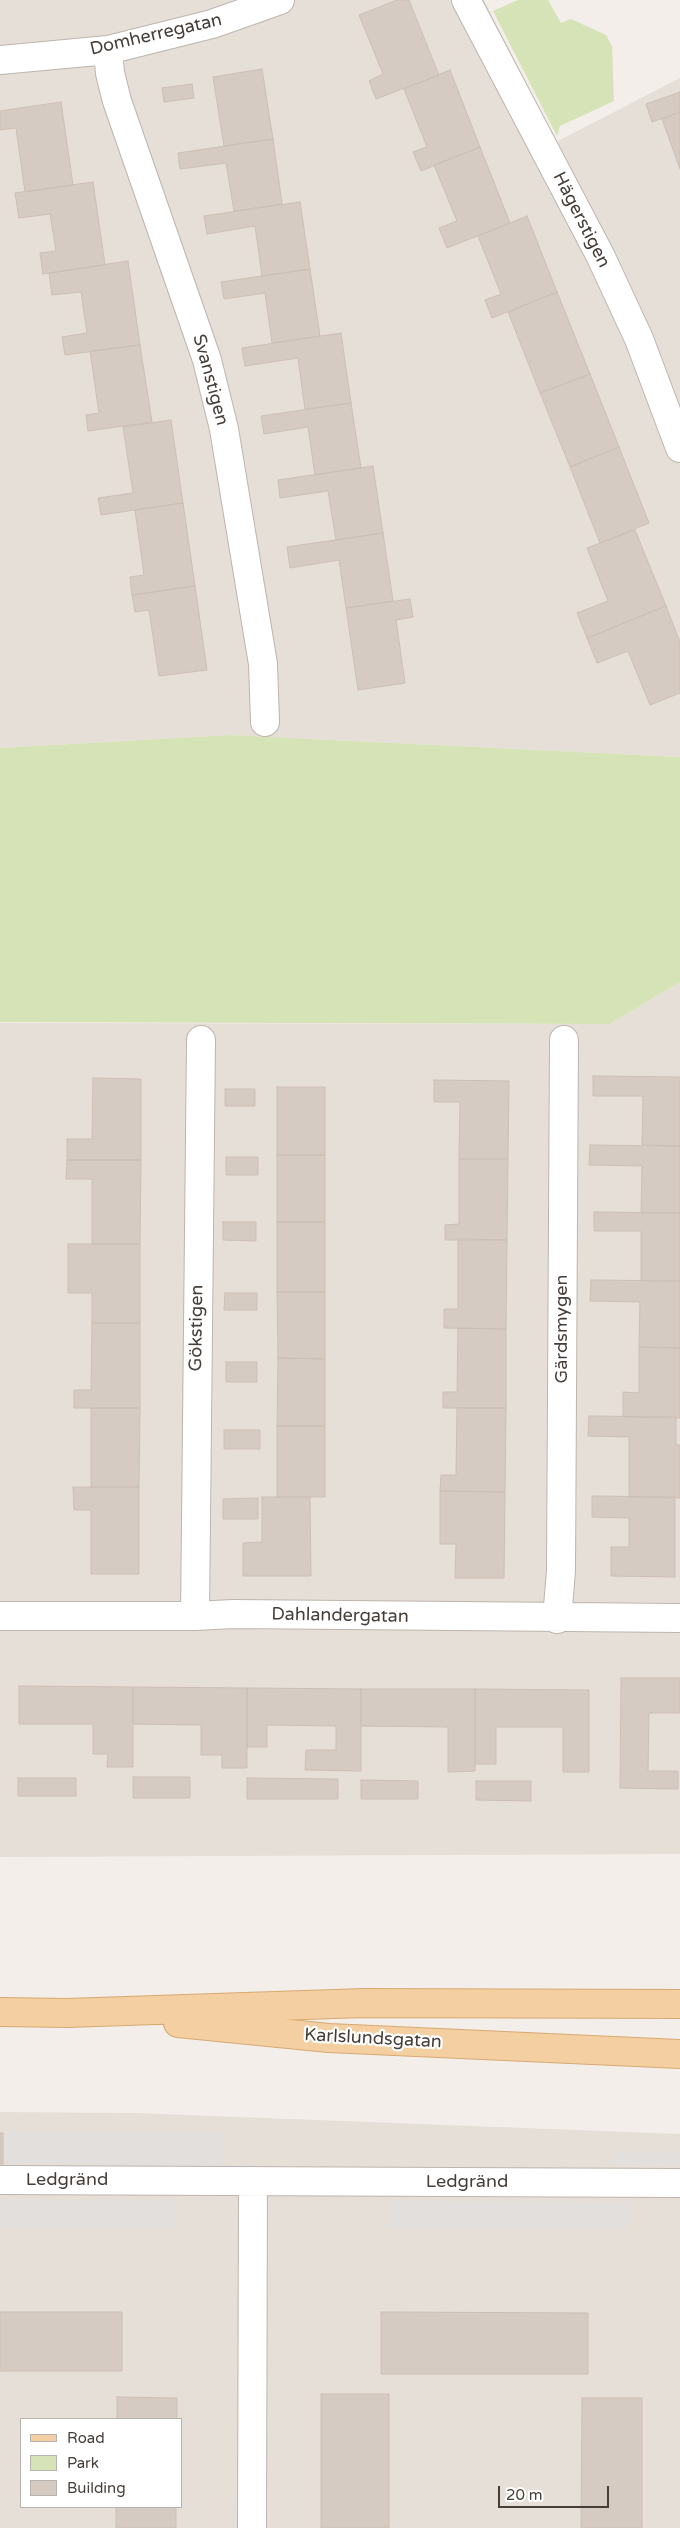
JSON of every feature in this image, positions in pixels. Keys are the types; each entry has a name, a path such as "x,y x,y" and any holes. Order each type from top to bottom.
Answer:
{"main road":[{"name":"Karlslundsgatan","path":"0,2012 67,2013 364,2002 680,2004"},
{"name":"Karlslundsgatan","path":"67,2013 329,2038 680,2054"}],"street":[{"name":"Domherregatan","path":"0,60 108,50 212,24 280,0"},
{"name":"Hägerstigen","path":"466,0 600,255 639,339 680,448"},
{"name":"Svanstigen","path":"108,50 110,73 117,101 207,360 224,429 263,664 265,722"},
{"name":"Gökstigen","path":"196,1616 201,1040"},
{"name":"Gärdsmygen","path":"557,1619 561,1571 564,1040"},
{"name":"Dahlandergatan","path":"0,1616 196,1616 233,1614 557,1619 680,1618"},
{"name":"Ledgränd","path":"0,2180 680,2183"},
{"path":"252,2528 253,2181"}],"shaded area":[{"path":"0,0 484,0 556,142 680,78 680,757 230,735 0,748"},
{"path":"680,982 680,1854 0,1857 0,1023 610,1024"},
{"path":"0,2112 135,2113 680,2134 680,2528 0,2528"},
{"path":"3,2133 223,2134 223,2165 3,2164"},
{"path":"612,2153 680,2153 680,2165 612,2165"},
{"path":"0,2200 175,2200 175,2227 0,2226"},
{"path":"389,2201 628,2202 628,2229 389,2228"}],"green space":[{"path":"518,0 548,0 561,23 571,19 606,35 612,46 614,101 560,126 557,136 493,11"},
{"path":"230,735 680,757 680,982 610,1024 0,1022 0,748"}],"building":[{"path":"397,0 409,0 439,75 376,99 369,81 383,74 359,15"},
{"path":"262,69 273,139 224,146 213,77"},
{"path":"450,70 480,147 421,171 413,152 427,147 404,89"},
{"path":"192,84 194,98 164,102 162,88"},
{"path":"680,92 680,112 652,122 646,104"},
{"path":"61,102 73,185 25,192 16,128 0,130 0,111"},
{"path":"680,112 680,169 662,119"},
{"path":"273,139 282,204 234,211 226,163 180,169 178,153"},
{"path":"480,147 510,223 447,248 439,228 457,221 434,165"},
{"path":"93,182 105,265 43,274 40,253 56,251 50,214 19,218 15,193"},
{"path":"300,202 310,269 262,276 255,226 207,234 204,216"},
{"path":"527,216 557,292 492,318 485,300 501,294 478,236"},
{"path":"128,261 140,345 65,355 62,337 87,333 81,292 52,295 49,273"},
{"path":"310,269 320,336 272,343 265,293 224,299 221,282"},
{"path":"557,292 590,374 540,393 508,312"},
{"path":"341,333 351,403 305,409 298,358 245,366 242,348"},
{"path":"140,345 152,422 88,431 86,415 99,413 90,351"},
{"path":"590,374 619,447 570,467 540,393"},
{"path":"351,403 361,468 315,475 308,427 264,434 261,416"},
{"path":"171,420 183,503 101,515 98,498 133,493 123,427"},
{"path":"619,447 649,523 600,543 570,467"},
{"path":"373,466 383,533 336,540 328,491 280,498 278,480"},
{"path":"183,503 195,586 132,595 130,577 144,575 135,510"},
{"path":"635,530 666,606 587,638 577,613 608,601 587,548"},
{"path":"383,533 393,601 346,608 339,560 290,568 287,547"},
{"path":"195,586 207,670 159,676 149,610 135,612 132,595"},
{"path":"410,599 413,617 396,620 405,683 358,690 346,608"},
{"path":"666,606 680,642 680,693 650,705 628,651 597,663 587,638"},
{"path":"593,1076 680,1077 680,1146 642,1145 643,1096 593,1096"},
{"path":"93,1078 141,1079 141,1160 67,1160 67,1139 92,1139"},
{"path":"434,1080 509,1081 508,1159 459,1159 460,1102 434,1102"},
{"path":"277,1087 325,1087 325,1155 277,1155"},
{"path":"225,1089 255,1089 255,1106 225,1106"},
{"path":"590,1145 680,1146 680,1213 641,1213 642,1166 589,1165"},
{"path":"277,1155 325,1155 325,1222 277,1222"},
{"path":"226,1157 258,1157 258,1175 226,1175"},
{"path":"459,1159 508,1159 507,1240 445,1240 445,1225 459,1224"},
{"path":"67,1160 141,1160 140,1244 92,1244 92,1179 66,1179"},
{"path":"594,1212 680,1213 680,1281 641,1281 641,1231 594,1231"},
{"path":"223,1222 256,1222 256,1241 223,1240"},
{"path":"277,1222 325,1222 325,1292 277,1292"},
{"path":"458,1239 507,1240 506,1329 444,1328 444,1309 458,1309"},
{"path":"68,1244 140,1244 140,1323 92,1323 92,1293 68,1293"},
{"path":"591,1280 680,1281 680,1348 639,1347 640,1302 590,1301"},
{"path":"277,1292 325,1292 325,1359 278,1358"},
{"path":"225,1293 257,1293 257,1310 224,1310"},
{"path":"92,1323 140,1323 140,1408 74,1408 74,1390 91,1390"},
{"path":"458,1328 506,1329 506,1408 443,1408 443,1392 457,1392"},
{"path":"639,1347 680,1348 680,1418 623,1417 623,1392 639,1393"},
{"path":"278,1358 325,1359 325,1426 277,1426"},
{"path":"226,1362 257,1362 257,1382 226,1382"},
{"path":"91,1408 140,1408 139,1487 91,1487"},
{"path":"457,1408 506,1408 505,1492 440,1491 441,1475 456,1475"},
{"path":"589,1416 676,1417 676,1445 680,1445 680,1498 629,1497 629,1437 588,1436"},
{"path":"277,1426 325,1426 325,1497 277,1497"},
{"path":"224,1430 260,1430 260,1449 224,1449"},
{"path":"73,1487 139,1487 139,1574 91,1574 91,1510 74,1510"},
{"path":"440,1491 505,1492 504,1578 455,1578 456,1544 440,1544"},
{"path":"592,1496 675,1497 675,1577 611,1576 611,1547 629,1547 629,1518 592,1517"},
{"path":"262,1497 310,1497 311,1576 243,1576 243,1543 262,1542"},
{"path":"258,1498 258,1519 223,1519 223,1499"},
{"path":"621,1678 680,1678 680,1713 649,1713 648,1771 678,1771 678,1789 620,1788"},
{"path":"19,1686 133,1687 133,1767 107,1767 108,1754 93,1754 93,1724 19,1724"},
{"path":"133,1687 247,1688 247,1768 222,1768 222,1755 201,1755 201,1725 133,1724"},
{"path":"247,1688 361,1689 361,1771 305,1770 306,1750 336,1750 336,1726 267,1725 267,1747 247,1747"},
{"path":"361,1689 475,1689 475,1771 448,1772 448,1727 361,1726"},
{"path":"475,1689 589,1690 589,1772 563,1772 563,1727 496,1727 496,1764 475,1764"},
{"path":"133,1777 190,1777 190,1798 133,1798"},
{"path":"18,1778 76,1778 76,1796 18,1796"},
{"path":"247,1778 338,1779 338,1799 247,1799"},
{"path":"361,1780 418,1781 418,1799 361,1799"},
{"path":"476,1781 531,1781 531,1801 476,1800"},
{"path":"0,2133 3,2133 3,2164 0,2164"},
{"path":"0,2312 122,2312 122,2371 0,2371"},
{"path":"381,2312 588,2313 588,2374 381,2374"},
{"path":"321,2394 389,2394 389,2528 321,2528"},
{"path":"117,2397 177,2398 177,2418 117,2418"},
{"path":"582,2398 642,2398 642,2528 581,2528"},
{"path":"116,2508 176,2508 176,2528 116,2528"}]}
